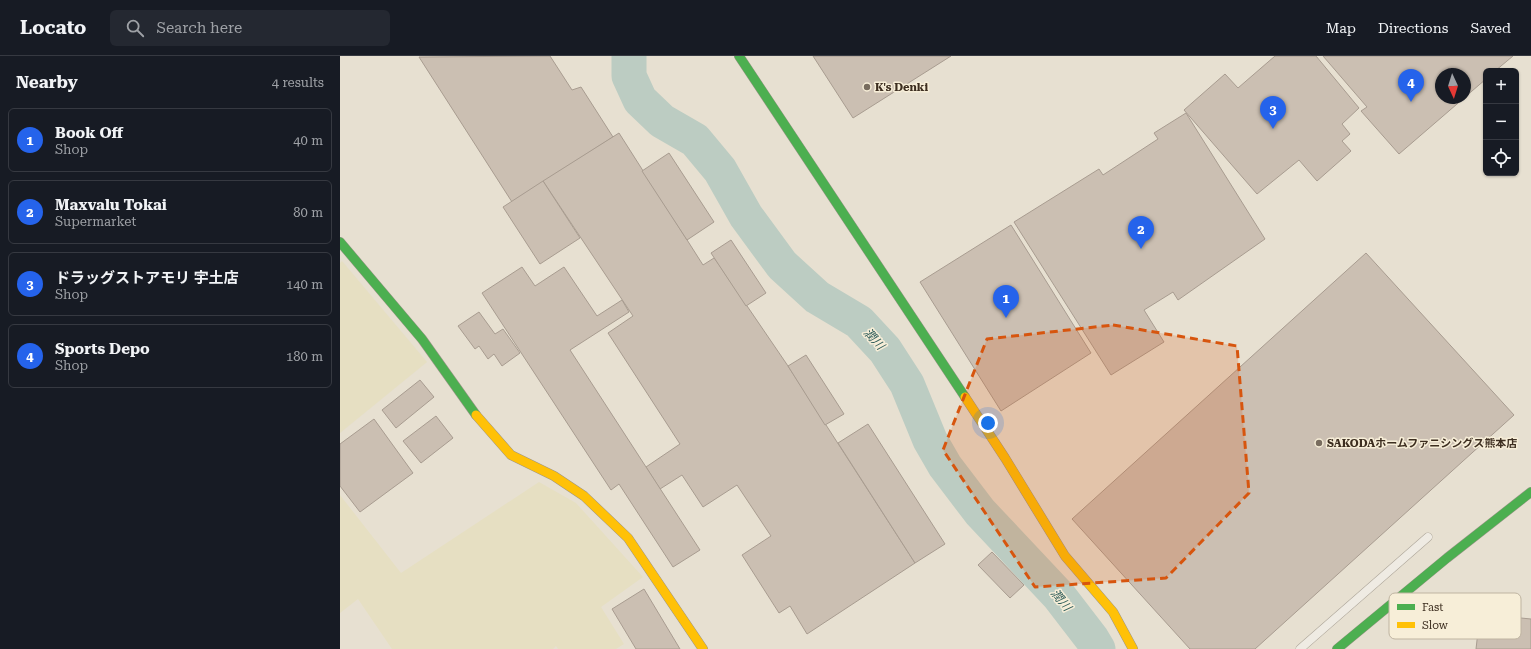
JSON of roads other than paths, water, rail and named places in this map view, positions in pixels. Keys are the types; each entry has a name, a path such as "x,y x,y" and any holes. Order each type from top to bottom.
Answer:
{"street":[{"path":"739,56 1005,458 1064,556 1113,612 1133,649"},
{"path":"340,242 422,339 485,427 511,455 554,476 584,496 628,538 703,649"},
{"path":"1405,593 1531,492"},
{"path":"1337,649 1389,606"}],"lane":[{"path":"1300,649 1428,537"}],"waterway":[{"name":"潤川","path":"629,56 629,76 640,100 662,121 695,140 720,170 746,216 782,265 817,297 859,322 885,350 907,384 930,440 945,466 980,512 1059,596 1098,649"}],"place":[{"name":"K's Denki","path":"867,87"},
{"name":"Sports Depo","path":"1411,102"},
{"name":"ドラッグストアモリ 宇土店","path":"1273,129"},
{"name":"Maxvalu Tokai","path":"1141,249"},
{"name":"Book Off","path":"1006,318"},
{"name":"SAKODAホームファニシングス熊本店","path":"1319,443"}]}
